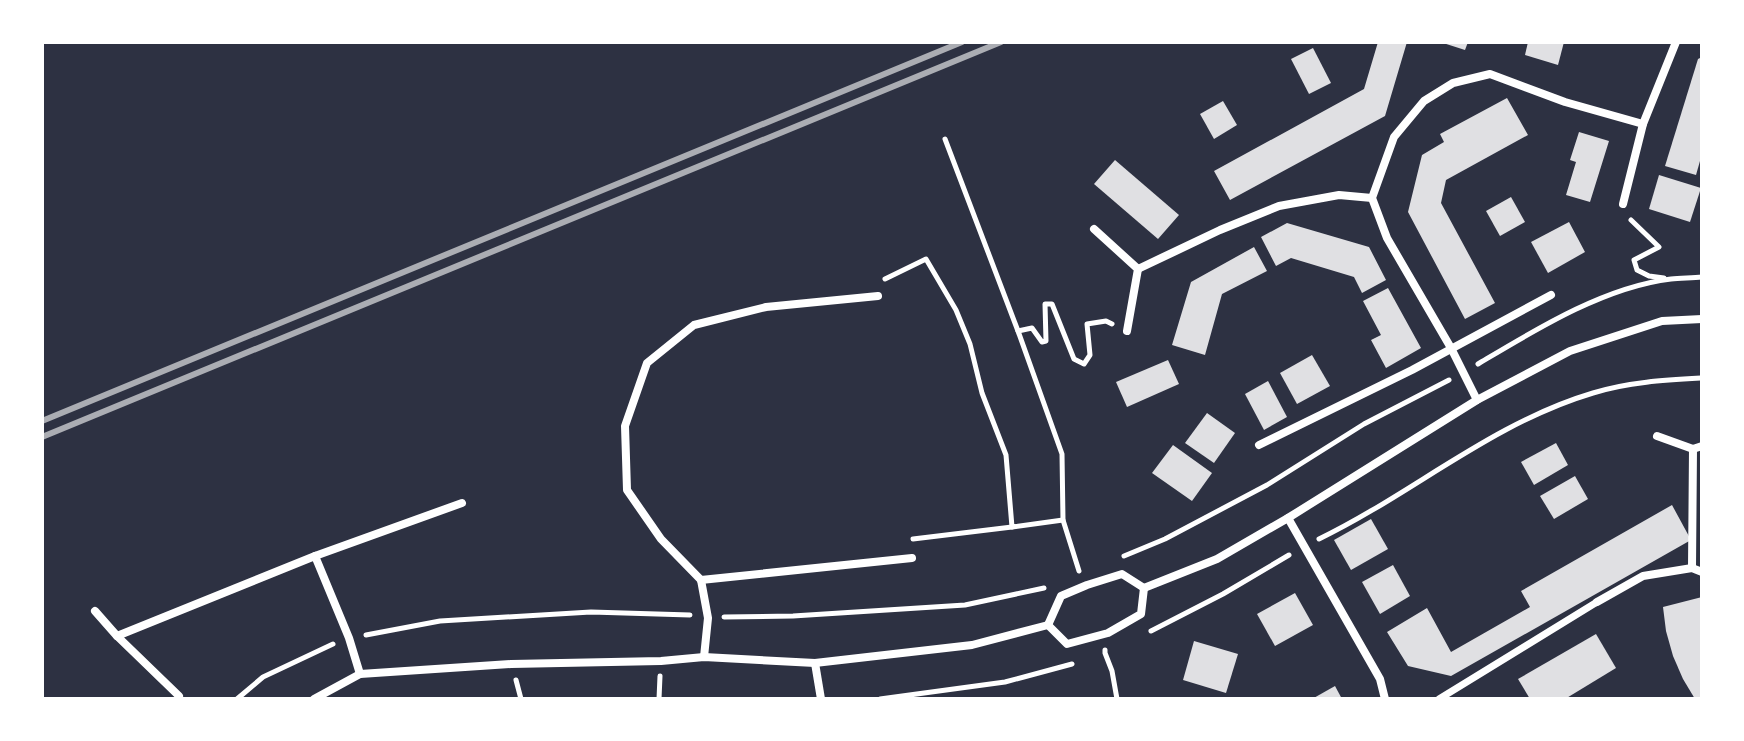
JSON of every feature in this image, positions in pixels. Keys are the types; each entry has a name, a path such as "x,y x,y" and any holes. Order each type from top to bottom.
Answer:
{"street":[{"path":"1623,204 1643,124 1676,42"},
{"path":"1477,400 1451,348 1387,238 1372,198 1394,137 1424,101 1453,83 1490,74 1565,102 1643,124"},
{"path":"1138,269 1279,206 1339,195 1372,198"},
{"path":"1094,229 1138,269"},
{"path":"1127,331 1138,269"},
{"path":"1259,445 1412,370 1551,295"},
{"path":"704,657 708,618 701,580 661,539 627,490 625,426 647,363 694,325 766,307 878,296"},
{"path":"1144,588 1217,559 1477,400 1570,351 1662,321 1702,319"},
{"path":"1657,436 1698,448 1692,568"},
{"path":"117,636 315,556 462,503"},
{"path":"1288,518 1380,679 1385,699"},
{"path":"315,556 349,638 360,674"},
{"path":"701,580 912,558"},
{"path":"1439,699 1643,576 1692,568 1702,572"},
{"path":"1048,625 1061,596 1087,585 1122,574 1144,588"},
{"path":"1048,625 1067,644 1108,633 1141,614 1144,588"},
{"path":"95,611 179,696"},
{"path":"314,699 360,674 511,664 661,661 704,657 815,663 972,645 1048,625"},
{"path":"815,663 821,699"}],"path":[{"path":"945,139 1062,454 1063,520 1080,574 1087,585"},
{"path":"1623,204 1629,218 1659,247 1634,260 1637,270 1649,276 1669,279"},
{"path":"878,296 878,282 926,259 956,310 970,344 982,393 1006,455 1012,527"},
{"path":"1123,557 1165,539 1267,485 1364,424 1463,373 1539,327 1619,291 1669,279 1702,277"},
{"path":"1018,331 1032,328 1042,342 1046,341 1045,304 1052,304 1074,359 1084,364 1090,355 1087,324 1106,321 1127,331"},
{"path":"912,558 913,539 1063,520"},
{"path":"237,699 263,677 349,638 440,621 591,612 708,618 793,616 965,605 1052,585"},
{"path":"1108,633 1105,653 1117,699"}],"building":[{"path":"1378,42 1407,42 1385,116 1230,200 1214,171 1364,89"},
{"path":"1440,42 1468,42 1465,50"},
{"path":"1528,42 1564,42 1558,65 1525,55"},
{"path":"1313,48 1331,83 1309,94 1291,59"},
{"path":"1702,57 1702,154 1696,175 1665,166 1698,59"},
{"path":"1507,98 1528,135 1446,180 1441,203 1495,303 1465,319 1408,212 1422,155 1444,142 1440,134"},
{"path":"1223,101 1237,125 1214,139 1200,114"},
{"path":"1579,132 1609,141 1590,202 1566,195 1576,162 1570,160"},
{"path":"1115,160 1179,215 1158,239 1094,184"},
{"path":"1659,175 1701,188 1690,222 1649,209"},
{"path":"1511,197 1525,222 1500,236 1486,211"},
{"path":"1569,222 1585,252 1548,273 1531,242"},
{"path":"1287,223 1369,247 1386,280 1362,293 1354,277 1291,258 1276,266 1261,237"},
{"path":"1254,247 1267,271 1222,294 1205,355 1172,345 1191,282"},
{"path":"1388,288 1421,348 1386,368 1371,340 1381,335 1363,301"},
{"path":"1312,355 1330,386 1297,404 1280,373"},
{"path":"1168,360 1179,384 1127,407 1116,382"},
{"path":"1268,381 1287,417 1264,430 1245,394"},
{"path":"1207,413 1235,433 1214,463 1185,443"},
{"path":"1556,443 1568,465 1534,485 1521,462"},
{"path":"1173,445 1212,473 1192,501 1152,473"},
{"path":"1575,476 1588,499 1554,519 1540,496"},
{"path":"1672,505 1691,540 1451,676 1408,666 1387,632 1427,608 1451,652 1530,607 1521,591"},
{"path":"1371,519 1388,549 1351,570 1334,540"},
{"path":"1393,565 1410,596 1380,614 1362,582"},
{"path":"1295,593 1313,625 1275,646 1257,614"},
{"path":"1702,597 1702,699 1695,699 1673,656 1663,607"},
{"path":"1596,634 1616,668 1565,699 1530,699 1518,679"},
{"path":"1194,641 1238,654 1226,693 1183,680"},
{"path":"1335,686 1342,699 1312,699"}],"railway":[{"path":"42,421 962,42"},
{"path":"42,437 1001,42"}]}
